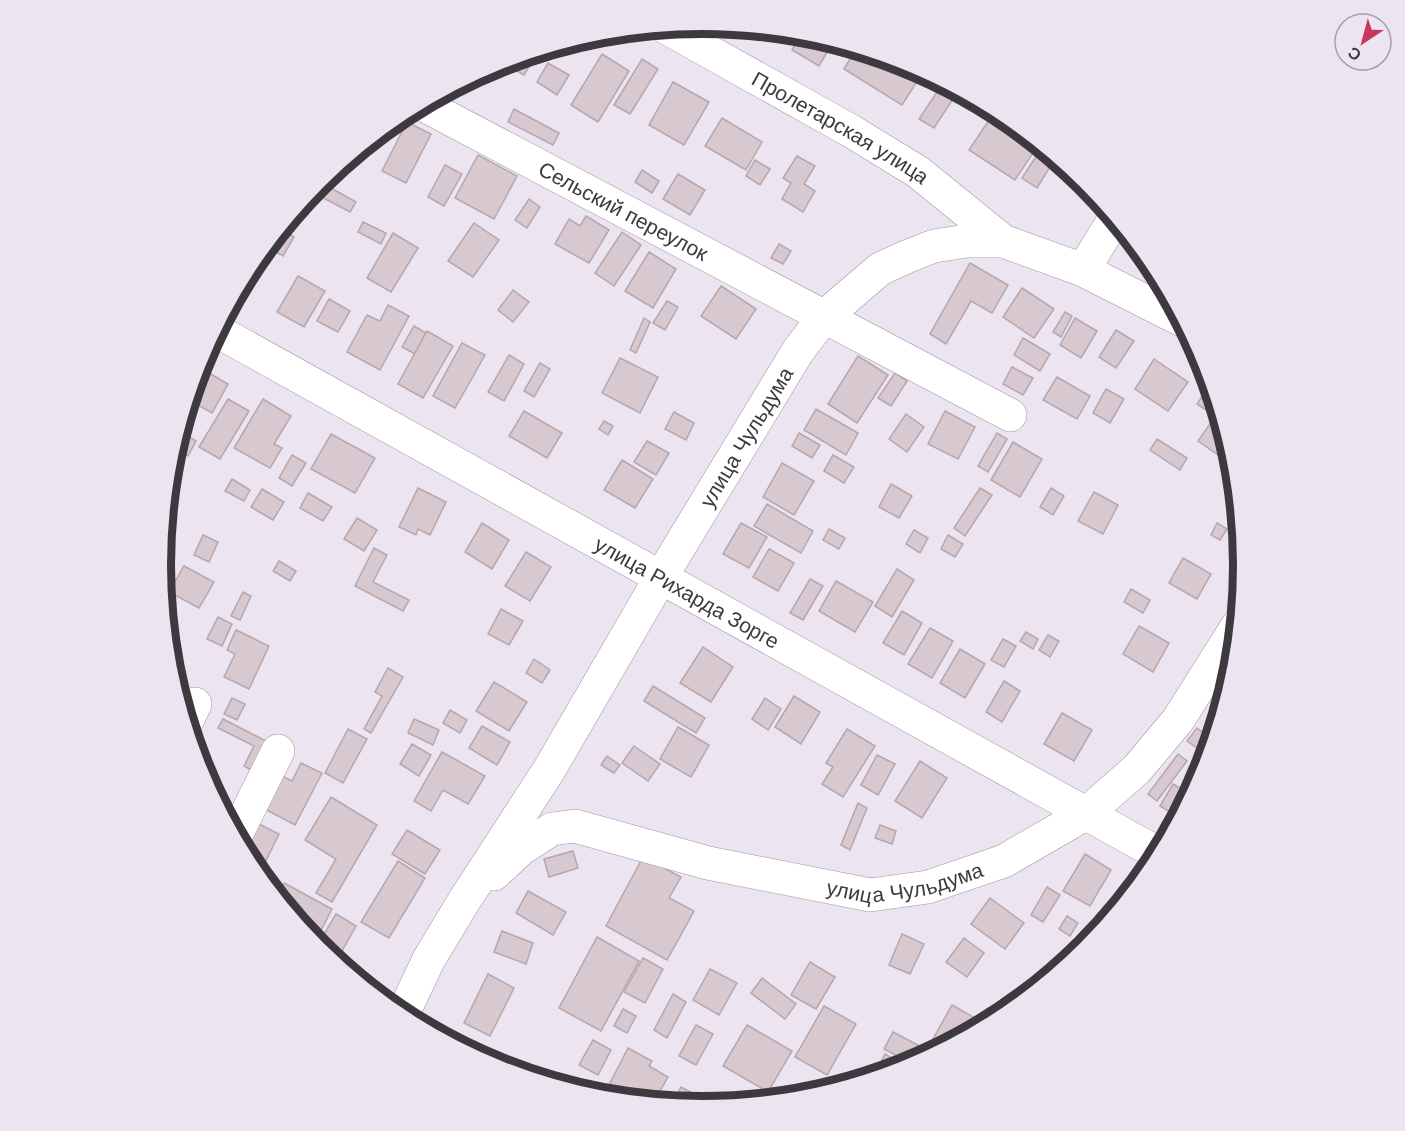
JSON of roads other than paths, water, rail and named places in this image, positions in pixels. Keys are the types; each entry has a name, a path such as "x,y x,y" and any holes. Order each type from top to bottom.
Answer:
{"street":[{"name":"Пролетарская улица","path":"682,35 851,131 918,172 1003,241"},
{"name":"Сельский переулок","path":"432,109 1010,415"},
{"path":"1083,270 1111,226"},
{"name":"улица Чульдума","path":"406,1007 429,959 464,901 549,770 661,577 798,351 824,317 880,269 934,246 967,241 1003,241 1083,270 1170,315"},
{"name":"улица Рихарда Зорге","path":"224,335 1151,849"},
{"name":"улица Чульдума","path":"464,901 521,849 552,829 575,826 708,863 870,895 928,887 1004,861 1087,813 1137,769 1178,720 1228,641"},
{"path":"240,826 278,751"},
{"path":"549,770 552,794 560,811 575,826"}]}
